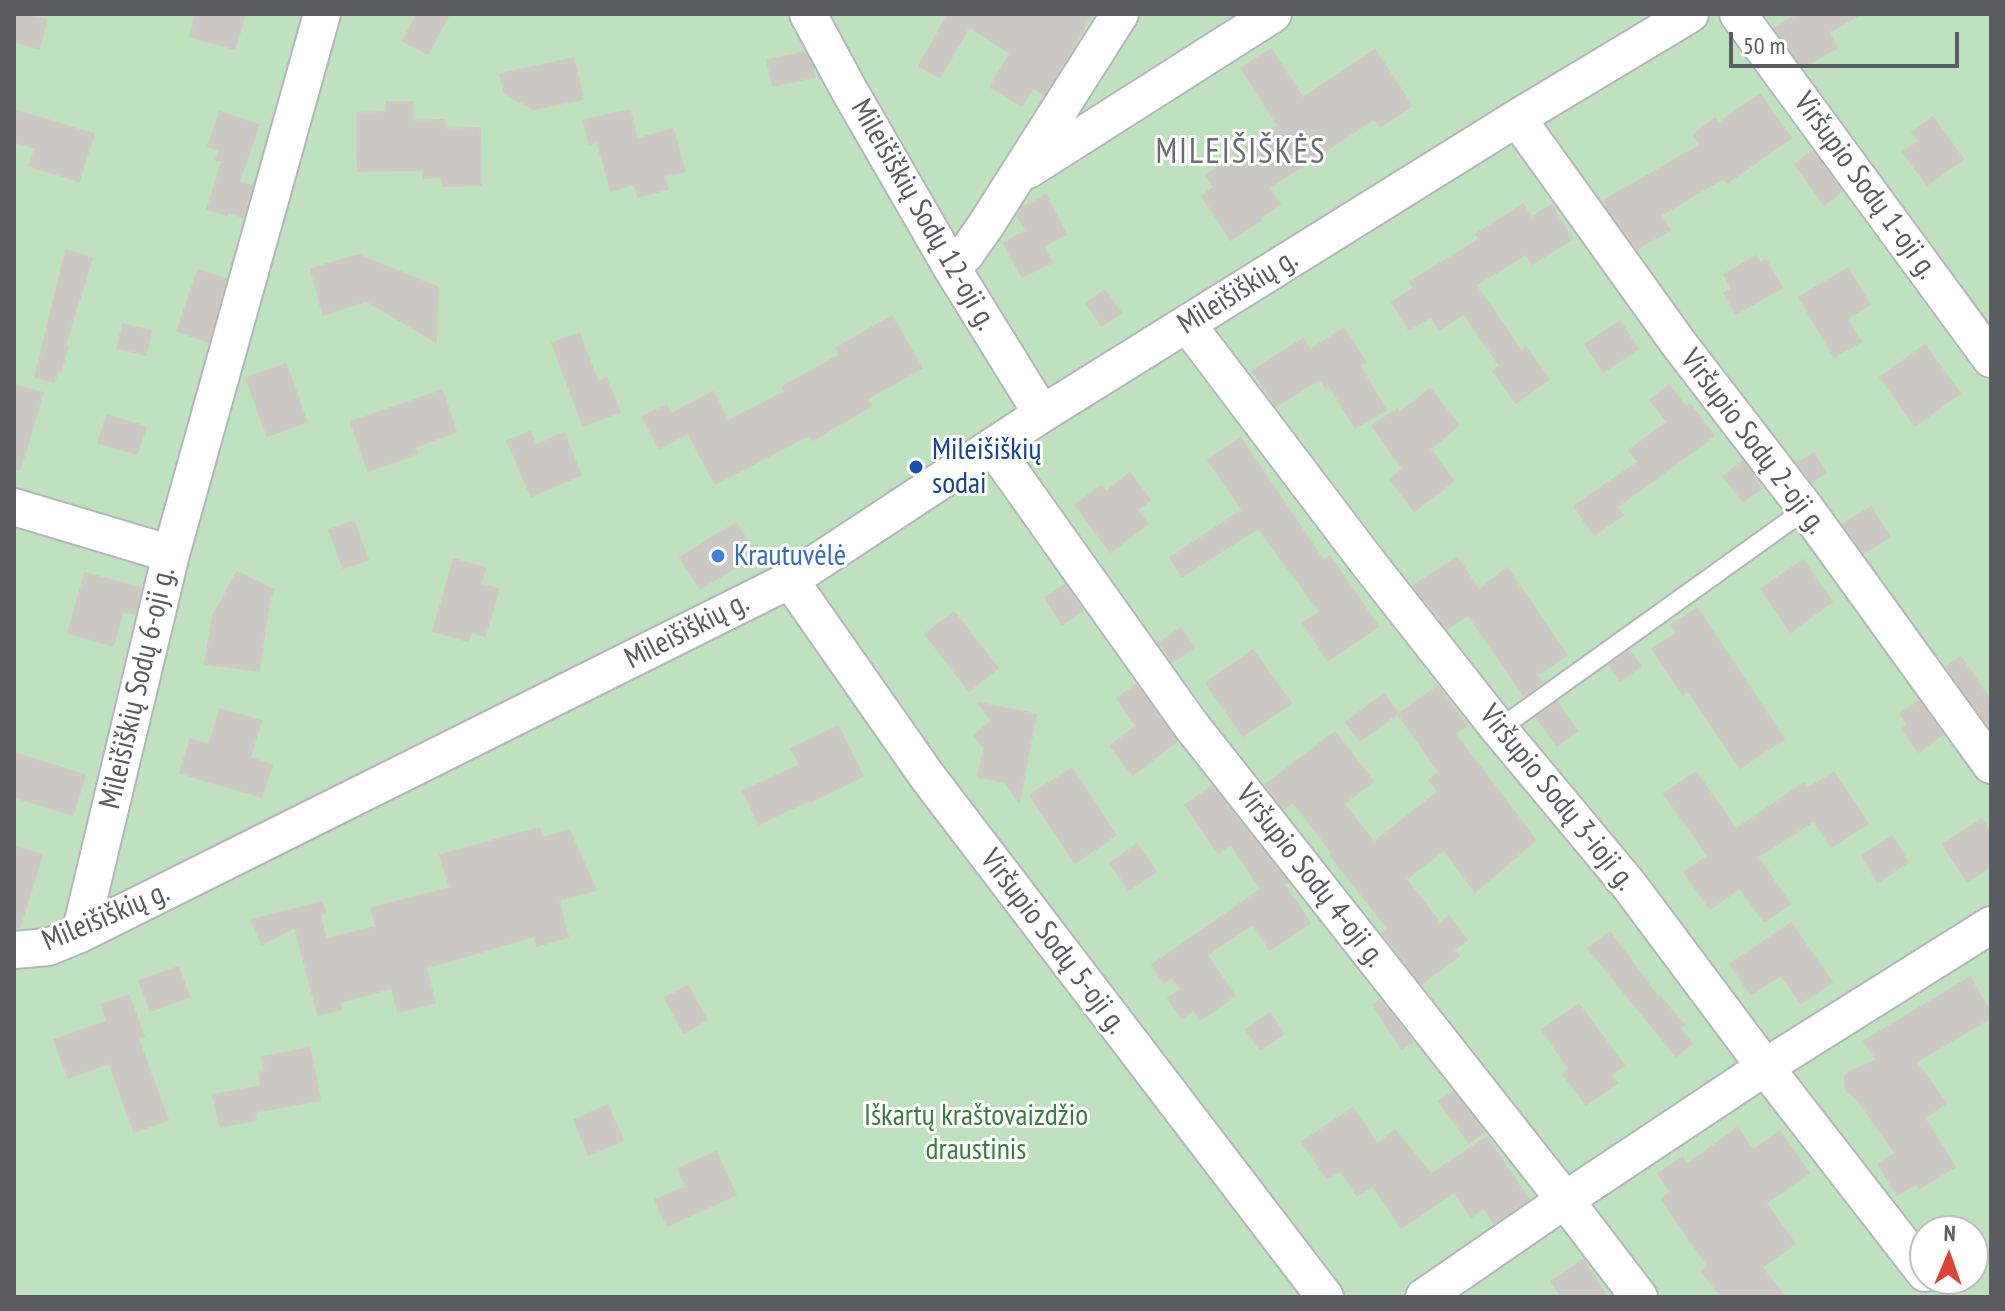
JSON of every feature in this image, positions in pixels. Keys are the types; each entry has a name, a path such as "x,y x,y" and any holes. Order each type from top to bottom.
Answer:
{"street":[{"path":"171,554 322,14"},
{"name":"Mileišiškių Sodų 12-oji g.","path":"808,14 950,265 1042,414"},
{"path":"950,265 965,255 1120,14"},
{"path":"1019,175 1273,14"},
{"name":"Mileišiškių g.","path":"14,950 48,947 80,934 790,580 1042,414 1690,14"},
{"name":"Viršupio Sodų 1-oji g.","path":"1738,14 1991,359"},
{"name":"Viršupio Sodų 2-oji g.","path":"1517,118 1679,344 1806,509 1991,765"},
{"name":"Viršupio Sodų 3-ioji g.","path":"1187,324 1369,564 1499,729 1629,885 1909,1252"},
{"name":"Viršupio Sodų 4-oji g.","path":"993,447 1190,724 1639,1297"},
{"name":"Mileišiškių Sodų 6-oji g.","path":"14,507 171,554 80,934"},
{"name":"Viršupio Sodų 5-oji g.","path":"790,580 927,776 1325,1297"},
{"path":"1424,1297 1765,1067 1991,925"}],"lane":[{"path":"1499,729 1806,509"}],"green space":[{"name":"Iškartų kraštovaizdžio draustinis","path":"14,14 1991,14 1991,1297 14,1297"}],"building":[{"path":"14,14 47,20 39,49 14,41"},
{"path":"196,14 245,14 235,49 190,37"},
{"path":"417,14 449,14 428,54 403,41"},
{"path":"948,14 1091,14 1044,95 1033,88 1022,106 990,87 1010,53 969,27 940,77 919,66"},
{"path":"1799,14 1861,14 1829,32 1837,48 1803,67 1774,28"},
{"path":"1271,49 1303,98 1375,50 1412,106 1380,127 1374,119 1269,188 1280,204 1231,240 1202,196 1214,187 1206,175 1278,126 1241,68"},
{"path":"805,52 815,77 773,86 767,60"},
{"path":"574,58 583,99 534,109 505,94 500,74"},
{"path":"1760,94 1791,138 1727,183 1724,178 1661,215 1670,230 1637,249 1603,201 1700,145 1693,135 1715,118 1719,123"},
{"path":"386,102 412,102 413,121 444,120 445,129 480,128 481,185 443,186 442,177 424,178 423,170 358,171 357,113 387,112"},
{"path":"14,110 94,134 79,181 29,166 35,148 14,142"},
{"path":"630,110 637,139 673,129 685,171 665,176 668,189 638,197 634,184 611,191 597,142 589,144 584,120"},
{"path":"220,112 259,125 239,182 252,186 243,217 207,209 222,161 216,159 219,150 208,146"},
{"path":"1933,117 1963,159 1927,185 1903,152 1919,141 1912,132"},
{"path":"1812,151 1842,191 1824,205 1795,164"},
{"path":"1046,195 1066,234 1043,246 1052,262 1022,277 1004,243 1026,231 1017,215 1022,208"},
{"path":"1523,204 1531,218 1551,205 1572,239 1532,264 1526,254 1476,285 1521,351 1526,347 1549,379 1516,403 1493,371 1500,366 1464,314 1439,330 1431,317 1409,330 1392,302 1413,288 1410,282 1479,239 1476,234"},
{"path":"66,250 92,258 65,346 68,346 61,371 58,370 54,382 35,377"},
{"path":"358,255 438,287 436,342 366,301 323,315 311,269"},
{"path":"1756,256 1760,263 1766,260 1782,288 1736,314 1724,293 1732,289 1724,274"},
{"path":"1848,268 1870,305 1847,318 1861,342 1834,357 1799,297"},
{"path":"198,270 226,279 209,342 177,331"},
{"path":"1105,290 1121,313 1102,326 1086,303"},
{"path":"892,316 922,368 867,399 871,406 813,440 809,435 715,484 688,433 659,448 643,417 666,405 671,414 713,392 728,421 785,392 782,387 840,355 836,348"},
{"path":"1620,321 1638,349 1603,372 1585,344"},
{"path":"123,324 151,331 146,355 117,348"},
{"path":"1344,328 1366,362 1360,366 1386,410 1355,428 1329,385 1326,388 1320,379 1276,406 1252,371 1303,339 1310,350"},
{"path":"579,333 598,382 606,378 620,412 583,426 552,343"},
{"path":"1925,345 1960,393 1915,426 1880,377"},
{"path":"286,364 307,422 267,436 246,378"},
{"path":"14,385 43,393 20,470 14,469"},
{"path":"1669,385 1686,407 1690,404 1714,436 1617,507 1623,515 1594,535 1574,506 1638,462 1629,450 1667,422 1650,400"},
{"path":"1430,389 1459,425 1430,449 1454,481 1414,511 1390,479 1403,469 1372,426 1397,409 1399,413"},
{"path":"442,390 456,432 415,447 417,454 368,471 351,422"},
{"path":"107,415 146,427 137,454 98,443"},
{"path":"530,432 536,445 564,433 581,475 531,496 507,441"},
{"path":"1241,438 1323,560 1330,556 1378,626 1328,661 1303,623 1320,612 1258,528 1182,577 1170,558 1242,510 1208,460"},
{"path":"1814,453 1826,473 1812,482 1797,463"},
{"path":"1743,461 1762,488 1743,502 1723,476"},
{"path":"1130,473 1150,500 1137,510 1148,524 1110,552 1075,505 1101,486 1106,492"},
{"path":"1871,507 1890,537 1864,553 1843,524"},
{"path":"354,521 368,560 343,568 329,530"},
{"name":"Krautuvėlė","path":"736,523 756,555 700,589 680,557"},
{"path":"1457,557 1479,590 1507,568 1567,655 1537,675 1543,683 1524,696 1468,615 1447,629 1413,586"},
{"path":"454,559 485,568 481,584 499,589 485,636 471,632 468,641 433,631"},
{"path":"1803,560 1832,602 1790,632 1761,589"},
{"path":"237,572 274,590 269,601 259,671 205,664 213,616"},
{"path":"85,573 141,588 135,614 123,611 113,646 68,633"},
{"path":"1065,585 1083,610 1062,625 1045,598"},
{"path":"1697,608 1784,739 1740,768 1688,691 1683,695 1652,649 1677,633 1672,625"},
{"path":"954,612 998,668 969,691 925,634"},
{"path":"1181,628 1194,647 1173,662 1159,643"},
{"path":"1253,650 1291,703 1243,736 1206,683"},
{"path":"1629,650 1641,666 1620,681 1609,665"},
{"path":"1961,657 1991,701 1991,729 1946,667"},
{"path":"1136,685 1177,741 1133,775 1110,746 1136,726 1117,698"},
{"path":"1438,686 1467,726 1455,734 1536,840 1475,892 1444,850 1406,879 1440,923 1449,916 1467,940 1454,950 1459,956 1421,984 1382,933 1388,929 1293,802 1283,809 1265,785 1335,732 1373,781 1344,804 1374,842 1438,792 1429,780 1439,772 1398,714"},
{"path":"1384,694 1398,713 1360,741 1346,722"},
{"path":"1919,701 1943,734 1918,752 1902,729 1908,725 1900,714"},
{"path":"1557,702 1577,731 1557,746 1536,717"},
{"path":"978,703 1036,714 1019,803 1005,782 978,777 984,748 974,735 992,721"},
{"path":"220,709 261,721 250,758 272,765 262,797 180,773 190,739 209,745"},
{"path":"838,726 863,776 759,824 743,791 800,765 791,749"},
{"path":"14,753 85,775 73,815 14,797"},
{"path":"1072,768 1116,835 1075,863 1030,795"},
{"path":"1696,772 1736,829 1804,783 1807,789 1834,772 1868,824 1831,847 1814,821 1758,857 1790,904 1764,922 1740,888 1710,909 1684,872 1708,856 1664,794"},
{"path":"1212,786 1288,882 1284,884 1310,923 1270,950 1253,924 1207,955 1235,996 1200,1020 1194,1010 1182,1018 1168,998 1181,989 1172,977 1164,983 1152,965 1261,889 1231,844 1218,853 1185,805"},
{"path":"1982,819 1991,834 1991,866 1967,882 1943,844"},
{"path":"539,828 542,838 569,830 596,890 559,900 568,937 537,946 534,936 426,968 435,1003 398,1012 392,988 340,1002 342,1009 318,1015 295,927 262,944 251,920 322,902 326,912 320,915 326,939 376,927 371,908 450,888 440,855"},
{"path":"1892,836 1908,862 1878,882 1862,856"},
{"path":"1137,844 1156,872 1129,890 1110,863"},
{"path":"14,846 42,855 20,927 14,927"},
{"path":"1791,923 1832,982 1801,1003 1781,975 1751,995 1730,964"},
{"path":"1610,932 1658,997 1684,1025 1680,1028 1692,1044 1676,1056 1588,948"},
{"path":"179,967 189,997 150,1011 139,981"},
{"path":"1970,977 1991,1018 1916,1062 1946,1103 1925,1118 1955,1167 1919,1189 1916,1184 1897,1195 1878,1164 1895,1153 1857,1099 1847,1092 1845,1076 1877,1060 1864,1041"},
{"path":"688,986 707,1020 684,1033 665,998"},
{"path":"129,995 144,1036 138,1038 168,1120 134,1132 109,1063 68,1078 54,1040 107,1021 101,1005"},
{"path":"1380,1000 1413,1042 1402,1049 1373,1005"},
{"path":"1579,1004 1624,1065 1611,1075 1617,1083 1586,1105 1563,1074 1569,1069 1542,1030"},
{"path":"1270,1013 1284,1034 1260,1050 1246,1030"},
{"path":"310,1048 320,1100 255,1112 256,1120 220,1127 213,1095 261,1086 259,1073 265,1072 262,1057"},
{"path":"1453,1092 1485,1132 1469,1143 1439,1101"},
{"path":"608,1105 623,1140 589,1155 574,1120"},
{"path":"1353,1108 1377,1144 1395,1130 1431,1174 1487,1137 1529,1200 1494,1223 1484,1208 1471,1217 1454,1192 1402,1228 1373,1186 1357,1196 1341,1171 1327,1179 1302,1142"},
{"path":"1738,1128 1753,1150 1780,1131 1809,1173 1766,1203 1795,1244 1762,1267 1785,1297 1722,1297 1701,1271 1708,1266 1661,1199 1671,1192 1658,1174 1682,1157 1687,1164"},
{"path":"716,1152 736,1195 667,1226 655,1200 686,1187 678,1169"},
{"path":"1583,1260 1607,1297 1562,1297 1551,1281"}],"place":[{"name":"Mileišiškių sodai","path":"916,467"},
{"name":"Krautuvėlė","path":"718,556"}],"district":[{"name":"MILEIŠIŠKĖS","path":"1241,153"}]}
